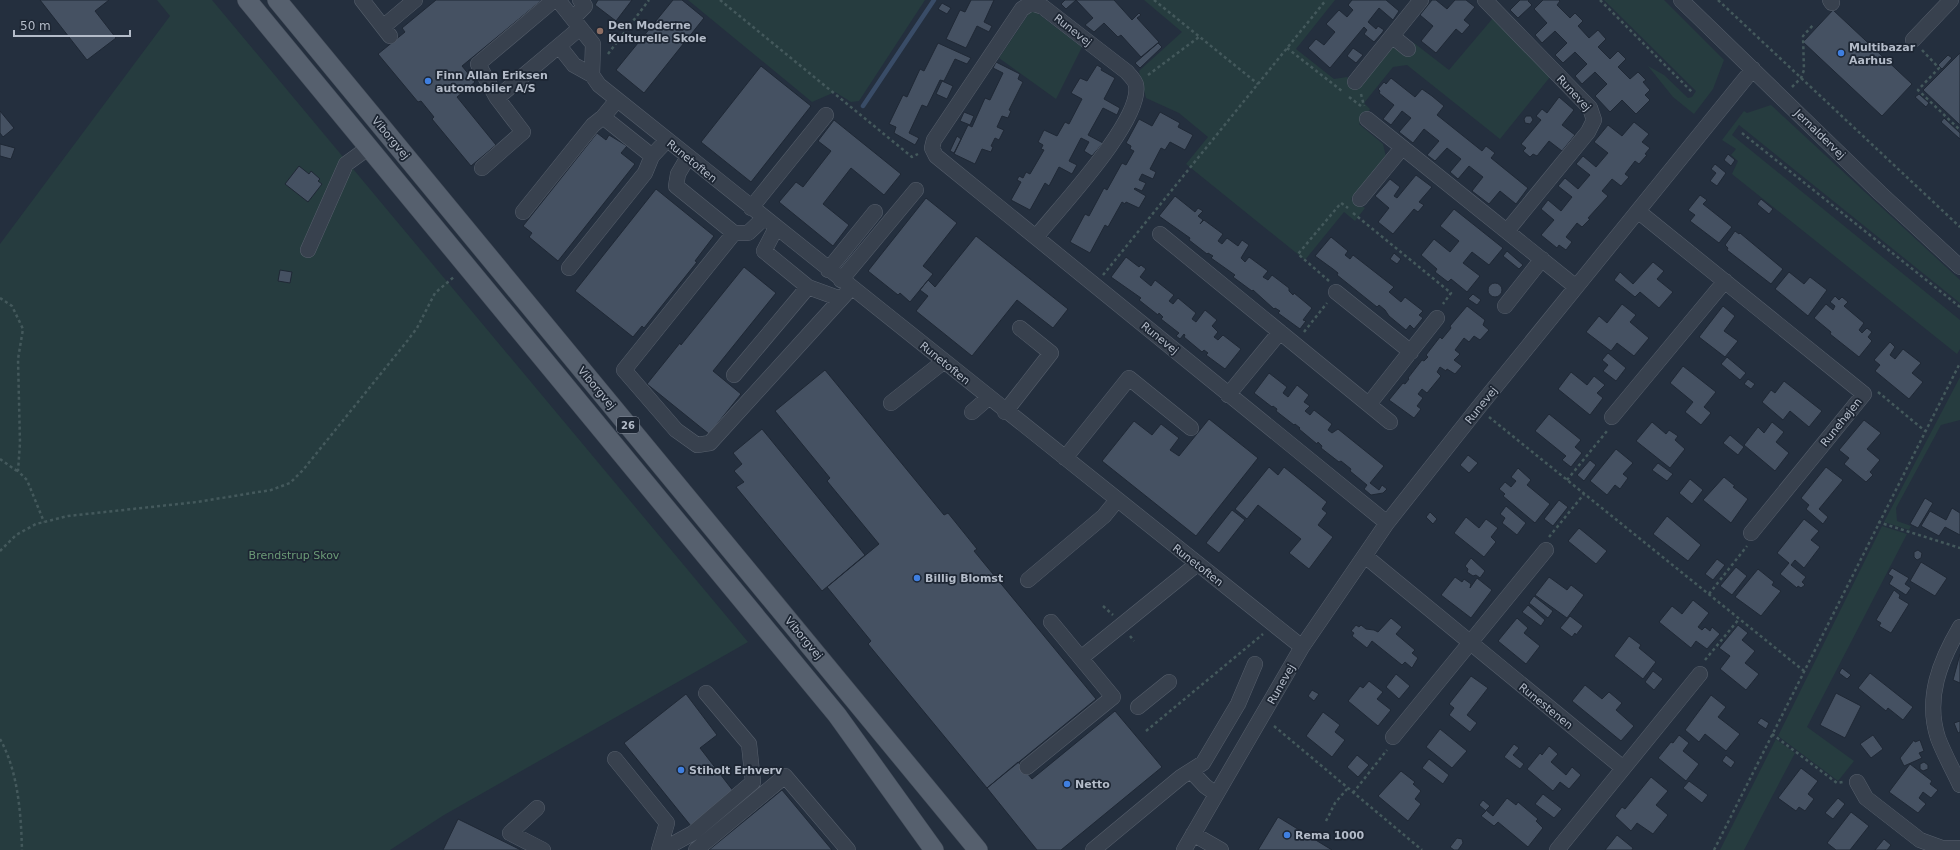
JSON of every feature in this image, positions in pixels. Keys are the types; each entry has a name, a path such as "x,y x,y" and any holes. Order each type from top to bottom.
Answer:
{"main road":[{"name":"26","path":"247,0 837,715 934,850"},
{"name":"Viborgvej","path":"277,0 978,850"}],"street":[{"path":"362,0 386,31 411,1"},
{"path":"482,168 523,132 497,98 478,64 554,0"},
{"path":"558,0 593,44 592,75 574,65 559,46"},
{"path":"497,98 559,46 576,23 585,6 580,0"},
{"path":"1355,82 1421,0"},
{"name":"Runevej","path":"1485,0 1590,108 1594,120 1588,132 1507,231"},
{"name":"Jernaldervej","path":"1681,0 1880,193 1960,267"},
{"path":"1913,40 1951,0"},
{"name":"Runevej","path":"1136,84 1127,72 1043,7 1031,3 1022,9 934,140 932,148 936,156 1387,523"},
{"path":"1392,36 1408,49"},
{"name":"Runevej","path":"1184,850 1302,648 1387,523 1478,408 1639,212 1753,69"},
{"name":"Runetoften","path":"592,75 599,85 617,100 828,270 844,289 944,362 1302,648"},
{"path":"1036,237 1115,140 1129,115 1135,99 1136,84"},
{"path":"523,212 593,125 617,100"},
{"path":"751,208 826,115"},
{"path":"603,116 652,156"},
{"path":"1367,119 1576,287"},
{"path":"569,268 646,173 652,156 667,140"},
{"path":"308,250 346,164 368,148"},
{"path":"1360,199 1402,148"},
{"path":"688,157 678,174 676,186 734,233 748,233 764,218"},
{"path":"734,233 624,370 676,430 697,444 710,443 844,289 916,190"},
{"path":"828,270 875,212"},
{"name":"Runehøjen","path":"1639,212 1864,394 1751,533"},
{"path":"776,228 764,251 808,287 844,289"},
{"path":"1160,234 1390,422"},
{"path":"1505,306 1542,259"},
{"path":"1612,417 1724,281"},
{"path":"734,375 808,287"},
{"path":"1336,292 1411,352"},
{"path":"1369,404 1437,318"},
{"path":"1006,412 1051,354 1020,328"},
{"path":"1228,395 1280,332"},
{"path":"891,403 944,362"},
{"path":"1065,458 1129,378 1191,428"},
{"path":"972,412 988,398"},
{"path":"1028,580 1104,516 1117,500"},
{"path":"1393,737 1546,550"},
{"name":"Runestenen","path":"1365,556 1622,768"},
{"path":"1081,658 1196,564"},
{"path":"1027,767 1113,697 1051,622"},
{"path":"1960,627 1941,663 1934,693 1934,710 1938,737 1960,785"},
{"path":"1093,850 1191,770 1203,763 1238,704 1255,664"},
{"path":"1556,850 1700,674"},
{"path":"1138,707 1169,682"},
{"path":"660,850 693,833 753,782 749,744 706,693"},
{"path":"615,759 667,823 660,850"},
{"path":"1191,770 1205,786 1216,794"},
{"path":"696,850 786,776 848,850"},
{"path":"1857,782 1866,798 1920,840 1942,848 1960,848"},
{"path":"537,808 510,833 543,850"},
{"path":"1193,834 1215,849"}],"path":[{"path":"592,75 649,0"},
{"path":"720,0 912,157 932,148"},
{"path":"1154,0 1258,84"},
{"path":"1095,285 1326,0"},
{"path":"1600,0 1693,93"},
{"path":"1718,0 1960,227"},
{"path":"1782,97 1801,78 1804,70 1803,36 1814,24"},
{"path":"1136,84 1199,37"},
{"path":"1913,40 1938,68 1918,90 1960,130"},
{"path":"1287,48 1371,114 1367,119"},
{"path":"1742,133 1960,307"},
{"path":"1295,344 1338,289 1298,254 1341,203 1451,294 1434,316 1437,318"},
{"path":"0,551 16,534 36,524 68,516 212,500 271,490 290,483 303,470 408,340 417,328 428,303 435,293 466,267"},
{"path":"0,298 12,306 23,329 18,359 20,443 18,471"},
{"path":"1714,850 1878,522 1960,363"},
{"path":"1864,394 1868,397 1874,389 1925,431"},
{"path":"1478,408 1804,671"},
{"path":"1567,480 1616,420 1612,417"},
{"path":"0,459 18,471 27,480 44,522"},
{"path":"1546,550 1542,546 1584,494"},
{"path":"1878,522 1960,548"},
{"path":"1709,594 1755,536 1751,533"},
{"path":"1700,674 1696,671 1739,619"},
{"path":"1146,731 1273,626"},
{"path":"1262,718 1285,734 1347,789 1422,850"},
{"path":"1772,734 1837,783 1857,782"},
{"path":"1353,793 1396,739 1393,737"},
{"path":"0,739 5,748 17,787 22,850"},
{"path":"1326,821 1335,803 1347,789"}],"green space":[{"name":"Brendstrup Skov","path":"157,0 212,0 748,642 444,815 390,850 0,850 0,244 170,16"},
{"path":"688,0 925,0 859,101 851,102 835,92 812,102"},
{"path":"1144,0 1335,0 1296,49 1334,79 1347,77 1359,87 1393,47 1404,56 1414,43 1449,70 1493,18 1550,77 1500,139 1407,65 1393,67 1364,103 1370,109 1359,124 1383,144 1386,157 1351,199 1365,208 1355,221 1344,212 1305,260 1186,164 1208,137 1179,113 1146,98 1139,71 1182,32"},
{"path":"1604,0 1664,0 1724,60 1713,89 1694,114 1673,97 1648,66 1664,75 1688,98 1692,97 1696,91"},
{"path":"1032,9 1082,47 1056,99 999,58"},
{"path":"1771,105 1960,280 1960,303 1739,125 1732,135 1960,320 1960,349 1957,354 1732,174 1738,161 1731,155 1736,149 1722,140 1744,111 1747,113"},
{"path":"1960,377 1960,420 1941,425 1896,508 1897,521 1911,526 1909,530 1884,522"},
{"path":"1882,526 1907,534 1807,727 1854,761 1838,781 1778,736"},
{"path":"1776,739 1795,753 1744,850 1720,850"}],"building":[{"path":"40,0 109,0 95,11 116,38 87,60"},
{"path":"436,0 542,0 462,66 475,82 457,97 496,145 471,166 432,119 434,117 421,101 418,102 378,54 405,32 402,28"},
{"path":"598,0 632,0 616,21 595,5"},
{"path":"673,0 682,0 704,18 644,93 616,70"},
{"path":"971,0 994,0 984,22 992,26 989,32 977,26 966,48 946,39 960,10 965,12"},
{"path":"1065,0 1076,0 1066,9 1061,4"},
{"path":"1076,0 1114,0 1132,20 1139,13 1141,15 1137,18 1159,42 1141,57 1121,35 1118,37 1104,23 1094,32 1085,25 1093,18"},
{"path":"1352,0 1386,0 1399,11 1393,20 1379,8 1368,22 1376,29 1378,26 1384,30 1382,33 1374,42 1364,34 1367,30 1364,27 1330,68 1308,48 1316,39 1324,45 1335,32 1326,24 1339,10 1347,17 1353,10 1348,5"},
{"path":"1432,0 1436,0 1447,9 1455,0 1466,0 1475,7 1464,20 1470,25 1462,34 1456,29 1436,53 1421,41 1433,26 1420,15"},
{"path":"1520,0 1529,0 1528,1 1532,5 1518,18 1510,10"},
{"path":"1543,0 1559,0 1560,1 1557,5 1570,18 1575,13 1583,21 1578,26 1589,38 1598,30 1606,39 1598,47 1610,59 1618,51 1626,59 1618,67 1630,79 1638,72 1646,80 1643,82 1650,90 1645,95 1650,100 1636,114 1622,100 1610,112 1595,96 1607,84 1595,72 1582,84 1575,76 1587,64 1575,52 1563,63 1555,55 1567,43 1555,31 1542,43 1535,35 1547,23 1534,9"},
{"path":"942,3 951,8 947,14 938,9"},
{"path":"1833,10 1912,84 1882,116 1803,42"},
{"path":"938,43 971,58 967,64 955,59 944,81 940,80 927,107 922,105 909,133 919,138 915,145 894,133 896,127 889,124 903,95 907,97 920,69 924,71"},
{"path":"1158,43 1162,47 1140,68 1135,63"},
{"path":"1353,48 1363,55 1356,63 1347,56"},
{"path":"1960,53 1960,125 1923,90"},
{"path":"1948,55 1952,58 1942,69 1938,65"},
{"path":"996,62 1020,74 1018,79 1023,82 1009,110 1011,111 1008,118 1002,116 997,127 1004,130 999,140 995,138 991,146 993,147 991,152 982,149 975,164 954,154 968,125 972,127 985,98 990,100 1003,73 993,68"},
{"path":"1097,65 1102,68 1101,70 1115,78 1104,99 1120,108 1117,115 1103,108 1088,135 1103,143 1092,156 1084,151 1089,142 1081,138 1069,161 1077,165 1072,174 1059,167 1049,186 1045,183 1030,210 1011,200 1021,182 1017,180 1019,176 1023,178 1026,172 1030,174 1044,150 1041,149 1043,145 1038,142 1044,130 1057,136 1065,122 1069,124 1082,99 1071,93 1080,78 1087,81"},
{"path":"761,66 811,106 751,182 701,142"},
{"path":"1391,78 1415,97 1422,89 1432,96 1444,106 1437,115 1482,151 1486,146 1495,153 1491,158 1528,188 1516,204 1500,191 1489,204 1472,191 1483,177 1469,166 1458,179 1450,172 1461,159 1447,148 1435,161 1427,155 1439,141 1424,129 1413,143 1399,132 1411,118 1402,111 1391,125 1383,119 1394,105 1379,93 1380,91 1378,89 1384,82 1386,84"},
{"path":"942,81 953,86 947,99 936,94"},
{"path":"1919,94 1929,103 1926,107 1915,97"},
{"path":"1559,97 1574,110 1562,125 1575,135 1562,151 1549,141 1537,156 1533,154 1530,157 1523,151 1526,148 1521,144 1541,120 1536,116 1542,109 1547,113"},
{"path":"0,111 14,128 3,137 0,133"},
{"path":"964,112 974,116 970,125 960,121"},
{"path":"1160,112 1180,123 1178,127 1193,135 1185,150 1170,142 1165,150 1161,148 1150,169 1156,172 1153,179 1142,174 1139,180 1146,183 1142,191 1135,188 1134,189 1146,196 1139,208 1126,202 1125,204 1122,202 1108,227 1105,225 1090,253 1070,242 1085,214 1089,216 1104,188 1107,190 1122,163 1126,165 1134,151 1130,149 1131,146 1126,143 1139,119 1152,126"},
{"path":"1526,116 1531,116 1533,120 1530,124 1525,123 1524,119"},
{"path":"1944,118 1960,133 1960,139 1941,122"},
{"path":"834,120 901,174 884,195 851,168 823,204 849,225 833,246 779,202 796,182 803,187 831,151 818,141"},
{"path":"1634,122 1649,134 1642,142 1650,148 1645,154 1647,155 1639,164 1635,161 1625,174 1629,177 1621,186 1612,179 1602,191 1608,196 1588,218 1590,219 1582,227 1577,223 1566,237 1572,242 1566,250 1559,245 1557,248 1541,235 1554,220 1541,209 1548,200 1561,211 1572,197 1558,186 1565,178 1578,189 1590,175 1576,164 1583,156 1596,167 1608,153 1594,142 1608,125 1622,136"},
{"path":"597,133 606,140 609,135 627,146 621,153 635,164 558,261 529,237 532,233 523,226"},
{"path":"957,136 961,139 954,153 950,151"},
{"path":"0,144 15,148 11,159 0,156"},
{"path":"1728,154 1735,160 1731,166 1724,160"},
{"path":"1715,164 1726,173 1717,186 1710,181 1716,173 1711,169"},
{"path":"299,166 309,174 311,171 320,179 318,181 322,184 308,202 285,184"},
{"path":"1416,175 1432,187 1419,202 1424,205 1418,212 1414,209 1393,234 1378,222 1389,208 1375,196 1390,179 1400,187 1394,196 1397,198"},
{"path":"656,189 714,236 695,261 697,262 644,328 642,326 633,337 575,291"},
{"path":"1700,195 1707,200 1703,204 1732,227 1719,243 1690,221 1695,215 1688,210"},
{"path":"1175,196 1195,212 1198,208 1203,211 1198,216 1203,220 1200,224 1204,220 1223,234 1218,241 1222,244 1227,238 1238,246 1242,240 1249,245 1241,258 1245,262 1249,257 1268,271 1263,277 1268,280 1272,275 1289,288 1289,291 1293,295 1294,293 1312,308 1303,320 1306,321 1300,329 1278,313 1280,311 1275,308 1274,309 1253,290 1252,291 1233,277 1235,275 1211,258 1213,256 1208,253 1207,254 1189,240 1190,238 1159,216"},
{"path":"926,198 957,223 923,266 933,274 910,302 900,293 898,295 868,271"},
{"path":"1761,199 1773,209 1769,214 1757,204"},
{"path":"1454,209 1503,248 1489,265 1472,252 1463,263 1480,276 1467,292 1451,279 1448,282 1435,272 1437,269 1421,255 1434,239 1450,252 1459,241 1440,226"},
{"path":"1735,231 1739,234 1740,233 1783,269 1771,284 1727,250 1728,248 1725,245"},
{"path":"976,236 1068,309 1053,328 1017,300 972,356 916,311 928,296 920,290 928,280 935,287"},
{"path":"1331,237 1348,251 1345,255 1350,259 1353,255 1394,287 1389,292 1401,302 1405,297 1423,311 1419,315 1423,318 1414,329 1410,325 1406,330 1389,316 1379,305 1377,307 1337,275 1338,273 1315,256"},
{"path":"1507,251 1523,265 1519,269 1503,256"},
{"path":"1394,253 1401,259 1397,264 1390,259"},
{"path":"1126,257 1139,267 1141,265 1146,269 1140,277 1151,286 1155,280 1174,295 1169,301 1173,304 1178,298 1196,313 1192,319 1196,322 1205,310 1217,320 1212,326 1218,332 1214,337 1218,340 1223,335 1241,349 1225,369 1206,355 1208,353 1204,350 1202,352 1184,337 1184,334 1180,339 1176,336 1179,333 1161,319 1163,317 1159,313 1158,315 1139,300 1141,298 1111,277"},
{"path":"1653,262 1664,271 1657,279 1673,292 1659,308 1640,292 1635,297 1614,280 1620,272 1633,284"},
{"path":"744,267 776,293 713,371 741,394 709,434 647,384 680,343 681,345"},
{"path":"280,270 292,272 290,283 278,281"},
{"path":"1789,272 1804,284 1810,277 1827,290 1808,316 1775,289"},
{"path":"1492,283 1498,283 1502,287 1502,293 1498,297 1492,297 1488,293 1488,287"},
{"path":"1473,294 1481,300 1477,305 1468,299"},
{"path":"1835,296 1839,300 1842,297 1848,302 1844,306 1864,323 1859,330 1862,333 1867,328 1872,332 1868,337 1872,341 1859,357 1830,334 1831,332 1814,318 1826,304 1833,310 1835,306 1830,302"},
{"path":"1622,304 1636,315 1630,322 1649,338 1634,356 1617,343 1611,351 1586,332 1599,316 1607,323"},
{"path":"1467,306 1485,320 1483,325 1489,330 1480,340 1474,336 1469,342 1464,338 1455,350 1460,354 1454,360 1462,366 1455,374 1440,367 1437,372 1441,376 1427,393 1422,389 1418,394 1423,398 1417,406 1421,409 1414,418 1389,400 1403,383 1405,384 1422,360 1424,361 1428,357 1426,355 1440,337 1442,339 1451,328 1450,326"},
{"path":"1723,306 1735,316 1724,331 1738,341 1725,357 1699,337"},
{"path":"1890,342 1895,347 1890,355 1895,359 1903,349 1921,363 1912,373 1923,382 1909,399 1875,371 1880,365 1874,360"},
{"path":"1608,353 1626,368 1616,381 1603,371 1608,365 1602,360"},
{"path":"1727,357 1746,373 1740,380 1721,364"},
{"path":"1683,366 1716,392 1704,407 1711,413 1701,425 1685,412 1693,402 1670,383"},
{"name":"Billig Blomst","path":"825,370 944,515 948,513 977,549 974,551 1096,699 987,788 868,644 871,641 827,587 879,544 827,481 830,478 775,411"},
{"path":"1571,372 1587,385 1594,376 1605,385 1597,393 1603,398 1590,415 1558,389"},
{"path":"1269,373 1287,387 1283,393 1288,397 1297,385 1309,395 1304,402 1310,406 1305,411 1310,415 1314,410 1332,424 1328,430 1332,433 1338,429 1384,466 1370,483 1379,490 1382,485 1387,489 1383,493 1371,495 1364,489 1367,485 1350,471 1351,469 1321,448 1322,446 1318,442 1317,444 1299,429 1300,428 1276,411 1277,409 1273,406 1272,407 1254,393"},
{"path":"1748,379 1755,384 1751,389 1744,384"},
{"path":"1784,381 1822,411 1809,427 1790,411 1783,420 1762,402 1771,390 1775,393"},
{"path":"1549,414 1581,440 1575,447 1582,453 1571,467 1562,460 1566,456 1535,431"},
{"path":"1209,419 1258,458 1196,536 1102,461 1134,421 1152,435 1161,424 1179,438 1170,450 1179,456"},
{"path":"1864,420 1881,433 1867,449 1880,460 1870,472 1873,475 1866,482 1844,464 1849,458 1839,450"},
{"path":"1652,422 1666,434 1669,430 1678,436 1675,440 1685,449 1670,468 1636,441"},
{"path":"1772,422 1784,432 1776,442 1789,453 1775,471 1744,445 1758,427 1764,433"},
{"path":"762,429 865,555 822,591 736,487 744,482 734,471 742,464 733,453"},
{"path":"1730,435 1744,447 1738,455 1723,443"},
{"path":"1616,449 1633,463 1623,474 1628,478 1620,489 1615,485 1607,495 1590,481"},
{"path":"1468,455 1478,463 1469,473 1460,465"},
{"path":"1590,460 1596,465 1584,481 1577,475"},
{"path":"1658,463 1673,474 1667,481 1652,470"},
{"path":"1269,467 1278,475 1284,467 1327,502 1322,509 1327,513 1318,525 1333,537 1309,569 1289,553 1301,539 1258,505 1247,519 1235,509"},
{"path":"1826,467 1843,480 1819,509 1828,517 1823,524 1806,509 1809,505 1801,498"},
{"path":"1518,468 1531,480 1527,485 1550,504 1535,523 1503,496 1505,494 1499,489 1505,482 1511,487 1516,481 1511,477"},
{"path":"1724,477 1735,486 1733,487 1748,499 1731,523 1703,500"},
{"path":"1690,479 1703,490 1692,504 1679,493"},
{"path":"1925,498 1933,503 1918,528 1910,524"},
{"path":"1559,500 1568,507 1553,526 1544,519"},
{"path":"1506,506 1526,523 1517,535 1502,523 1505,518 1500,514"},
{"path":"1952,508 1960,513 1960,535 1945,527 1939,536 1921,526 1930,511 1946,520"},
{"path":"1232,510 1245,520 1219,553 1206,543"},
{"path":"1430,512 1437,519 1433,524 1426,517"},
{"path":"1667,516 1701,545 1688,561 1653,534"},
{"path":"1466,517 1479,528 1486,519 1498,528 1491,537 1496,542 1484,557 1454,533"},
{"path":"1804,519 1819,531 1811,540 1820,547 1804,568 1795,560 1791,565 1806,577 1802,582 1805,585 1801,588 1798,586 1797,588 1780,574 1789,563 1777,553"},
{"path":"1579,528 1607,551 1596,564 1568,541"},
{"path":"1918,550 1922,553 1921,558 1917,560 1914,557 1914,552"},
{"path":"1471,558 1485,571 1480,578 1467,572 1468,569 1465,566"},
{"path":"1717,559 1725,565 1713,580 1705,574"},
{"path":"1921,562 1947,578 1935,596 1910,581"},
{"path":"1736,567 1747,576 1732,595 1720,586"},
{"path":"1892,568 1909,578 1905,584 1911,588 1906,595 1889,584 1893,577 1888,574"},
{"path":"1758,569 1774,582 1772,585 1781,591 1761,616 1735,597"},
{"path":"1455,577 1462,582 1464,579 1471,584 1470,588 1477,578 1492,590 1471,618 1441,595"},
{"path":"1549,577 1567,590 1571,585 1584,595 1567,618 1535,595"},
{"path":"1894,590 1900,595 1899,598 1909,604 1891,633 1879,626 1881,623 1876,620"},
{"path":"1534,596 1553,611 1548,618 1529,603"},
{"path":"1693,600 1709,613 1698,627 1702,630 1705,627 1710,631 1712,627 1720,634 1707,649 1696,641 1691,648 1659,622 1672,606 1682,614"},
{"path":"1528,605 1545,620 1541,626 1522,612"},
{"path":"1570,616 1583,626 1576,635 1575,633 1572,637 1560,628"},
{"path":"1391,618 1402,627 1396,634 1415,650 1412,653 1418,658 1412,668 1405,662 1402,665 1372,641 1367,648 1352,636 1354,633 1351,631 1356,625 1359,627 1361,625 1366,629 1378,632"},
{"path":"1517,618 1528,628 1524,633 1540,646 1526,664 1498,641"},
{"path":"1738,625 1748,633 1742,640 1755,651 1745,663 1759,674 1746,690 1720,669 1730,656 1719,648"},
{"path":"1629,636 1641,645 1639,648 1656,662 1643,679 1614,656"},
{"path":"1960,654 1960,683 1953,680"},
{"path":"1842,668 1851,675 1847,679 1839,673"},
{"path":"1653,671 1663,679 1654,690 1645,682"},
{"path":"1870,673 1913,707 1903,720 1888,708 1886,711 1858,688"},
{"path":"1396,674 1410,686 1399,699 1386,687"},
{"path":"1471,676 1488,688 1467,715 1477,723 1470,732 1449,715 1454,708 1449,704"},
{"path":"1369,681 1383,692 1377,699 1391,710 1378,726 1348,701 1360,686 1363,688"},
{"path":"1585,685 1602,699 1609,692 1622,703 1616,710 1634,726 1621,741 1572,701"},
{"path":"1312,690 1319,694 1314,701 1308,696"},
{"path":"1836,693 1861,706 1845,738 1820,725"},
{"name":"Stiholt Erhverv","path":"686,694 717,735 700,748 734,792 691,826 624,743"},
{"path":"1711,695 1726,707 1718,717 1740,734 1726,751 1705,734 1699,742 1685,730"},
{"name":"Netto","path":"1115,711 1162,767 1061,850 1037,850 987,788 1018,762 1032,779"},
{"path":"1323,712 1340,725 1335,732 1345,740 1332,757 1306,736"},
{"path":"1761,718 1769,723 1766,729 1757,723"},
{"path":"1960,721 1960,732 1958,733 1954,723"},
{"path":"1440,729 1467,751 1452,768 1426,747"},
{"path":"1679,735 1689,743 1683,751 1699,764 1686,781 1658,758"},
{"path":"1873,735 1883,749 1871,758 1860,744"},
{"path":"1914,740 1915,742 1920,740 1924,751 1919,753 1922,758 1904,766 1900,758"},
{"path":"1514,744 1519,748 1513,755 1524,764 1520,769 1504,757"},
{"path":"1549,746 1558,754 1551,762 1566,775 1572,767 1581,775 1569,789 1560,782 1553,791 1527,769 1540,753 1542,755"},
{"path":"1357,755 1369,765 1358,777 1347,767"},
{"path":"1726,755 1735,762 1731,768 1722,761"},
{"path":"1429,759 1449,775 1443,784 1422,768"},
{"path":"1924,762 1928,765 1928,769 1923,771 1920,769 1920,764"},
{"path":"1910,764 1932,781 1930,784 1938,790 1931,798 1923,792 1919,798 1926,804 1918,813 1889,792"},
{"path":"1801,768 1818,781 1808,794 1814,799 1805,811 1799,807 1796,811 1778,798"},
{"path":"1401,771 1415,782 1413,784 1421,791 1415,799 1421,804 1408,821 1378,796"},
{"path":"1651,777 1668,791 1656,805 1668,815 1653,834 1637,823 1631,831 1615,816 1622,807 1625,809"},
{"path":"1689,781 1708,795 1702,803 1683,788"},
{"path":"782,790 832,850 709,850"},
{"path":"1543,794 1562,809 1554,818 1535,804"},
{"path":"1507,798 1516,805 1518,802 1538,819 1536,821 1543,828 1528,847 1498,822 1494,826 1481,816 1486,811 1479,805 1483,800 1490,806 1486,810 1493,816"},
{"path":"1838,798 1845,804 1833,819 1825,813"},
{"path":"1851,812 1869,826 1850,850 1836,850 1827,843"},
{"name":"Rema 1000","path":"1278,817 1283,820 1332,850 1258,850"},
{"path":"458,819 521,850 443,850"},
{"path":"1617,835 1633,848 1632,850 1605,850"},
{"path":"1457,838 1462,839 1463,843 1458,850 1454,850 1450,847"},
{"path":"1884,839 1891,845 1887,850 1875,850"}],"waterway":[{"path":"863,106 934,0"}],"place":[{"name":"Den Moderne Kulturelle Skole","path":"600,31"},
{"name":"Multibazar Aarhus","path":"1841,53"},
{"name":"Finn Allan Eriksen automobiler A/S","path":"428,81"},
{"name":"Billig Blomst","path":"917,578"},
{"name":"Stiholt Erhverv","path":"681,770"},
{"name":"Netto","path":"1067,784"},
{"name":"Rema 1000","path":"1287,835"}]}
